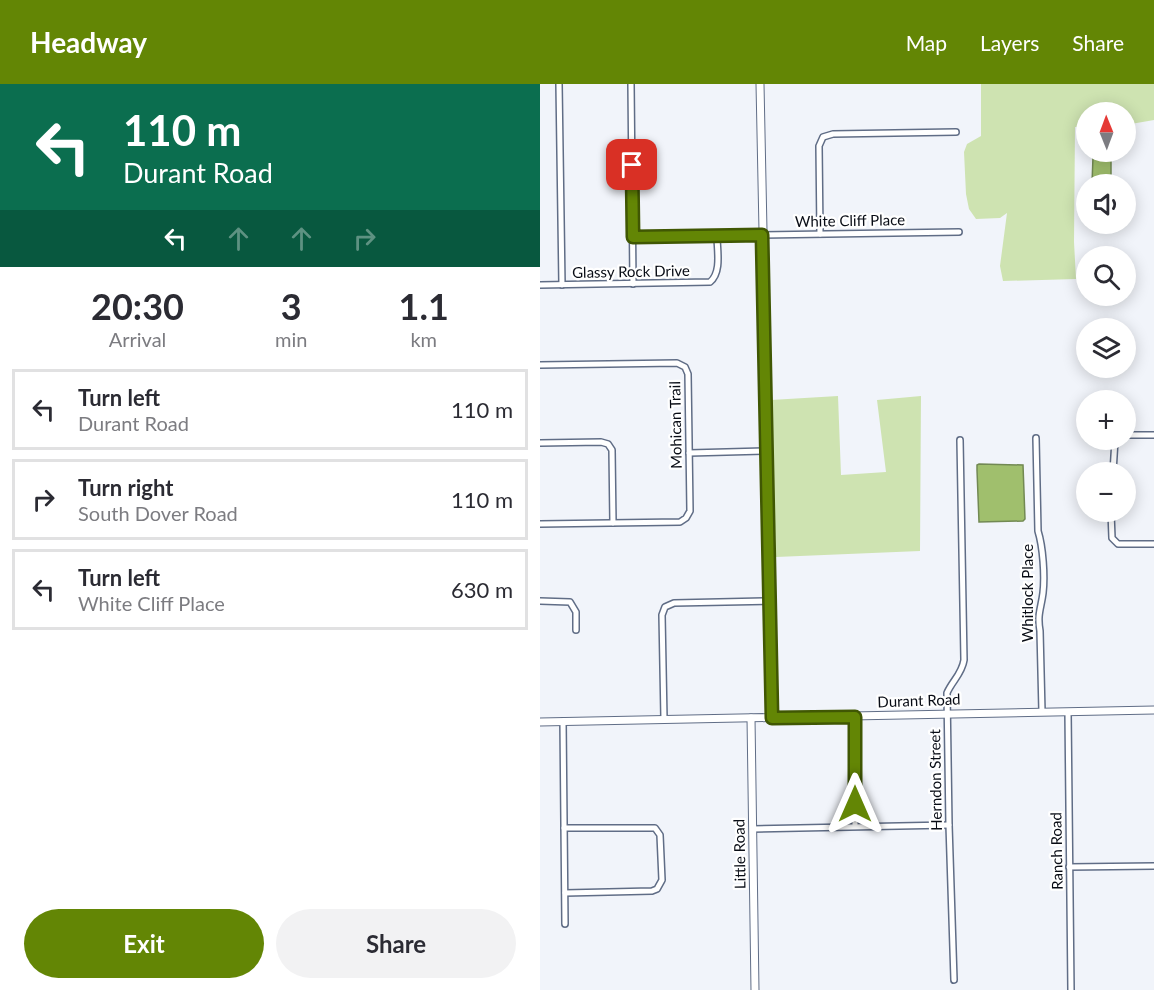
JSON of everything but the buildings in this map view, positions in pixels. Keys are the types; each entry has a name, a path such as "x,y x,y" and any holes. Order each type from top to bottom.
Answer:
{"street":[{"path":"559,84 562,285"},
{"path":"631,84 633,284"},
{"path":"760,84 772,718"},
{"path":"819,234 819,146 823,138 833,134 956,132"},
{"name":"White Cliff Place","path":"633,237 959,232"},
{"name":"Glassy Rock Drive","path":"540,285 710,282 716,276 717,270 717,236"},
{"name":"Mohican Trail","path":"540,365 677,363 685,367 688,374 690,512 680,522 540,524"},
{"path":"1136,435 1154,435"},
{"name":"Whitlock Place","path":"1036,438 1038,531 1041,540 1043,593 1038,618 1042,712"},
{"name":"Herndon Street","path":"954,980 947,693 951,683 959,675 964,660 960,440"},
{"path":"540,443 601,442 609,444 612,450 614,523"},
{"path":"689,453 767,451"},
{"path":"1111,522 1112,538 1118,544 1154,544"},
{"path":"664,719 662,615 665,607 674,603 770,601"},
{"path":"540,602 570,602 576,612 576,630"},
{"name":"Durant Road","path":"540,722 1154,710"},
{"name":"Ranch Road","path":"1068,712 1071,990"},
{"path":"855,717 855,826"},
{"name":"Little Road","path":"751,718 755,990"},
{"path":"563,721 565,924"},
{"path":"753,829 949,825"},
{"path":"564,828 651,826 655,828 660,835 662,880 657,889 652,891 565,893"},
{"path":"1069,867 1154,866"}],"shaded area":[{"path":"981,84 1154,84 1154,120 1136,123 1136,102 1076,102 1074,242 1076,279 1003,281 1000,266 1007,213 1000,218 976,219 969,209 966,194 964,152 967,144 981,136"},
{"path":"1093,162 1111,162 1111,174 1092,174"},
{"path":"838,396 841,475 886,472 877,400 921,396 920,551 776,557 771,400"},
{"path":"977,465 1023,465 1025,519 1023,521 979,522"}],"route":[{"path":"632,165 633,237 762,235 772,718 855,717 855,804"}]}
